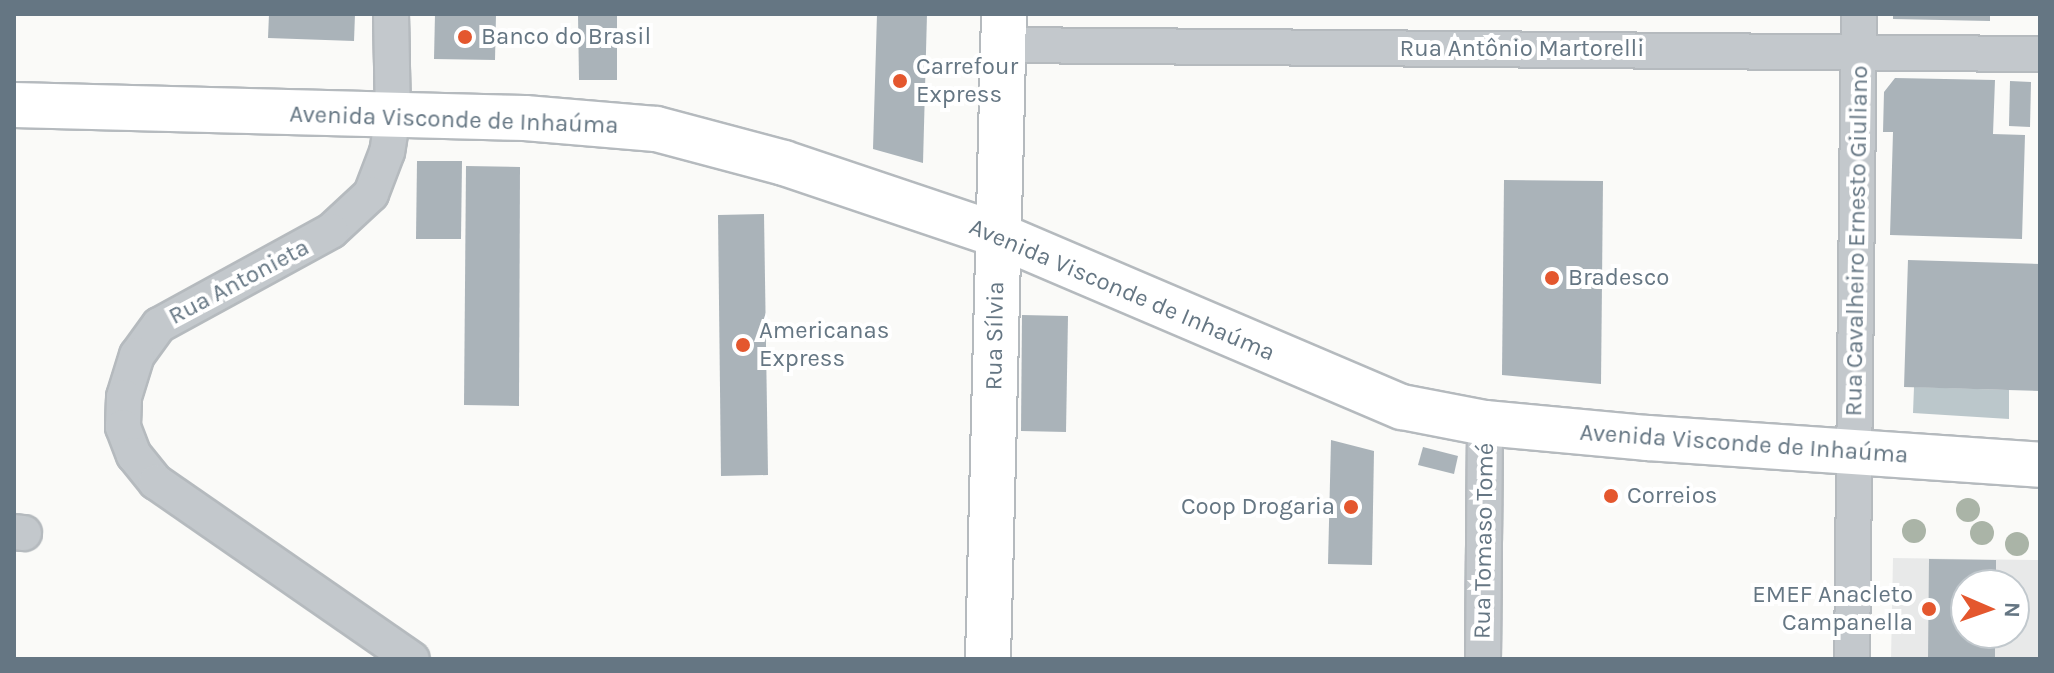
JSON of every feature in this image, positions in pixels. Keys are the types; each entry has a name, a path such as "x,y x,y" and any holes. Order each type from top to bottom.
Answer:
{"main road":[{"name":"Rua Sílvia","path":"988,659 1003,30"},
{"name":"Avenida Visconde de Inhaúma","path":"14,105 555,120 656,129 784,163 998,235 1402,407 1485,423 2040,465"}],"street":[{"name":"Rua Antonieta","path":"391,14 393,115 371,194 331,231 159,325 137,355 124,397 123,427 134,455 156,482 395,652"},
{"name":"Rua Cavalheiro Ernesto Giuliano","path":"1852,659 1859,14"},
{"name":"Rua Antônio Martorelli","path":"1003,30 2040,54"},
{"name":"Rua Tomaso Tomé","path":"1483,659 1485,423"}],"shaded area":[{"path":"1914,387 2009,390 2009,419 1913,413"},
{"name":"EMEF Anacleto Campanella","path":"1893,558 2040,560 2040,659 1891,659"}],"building":[{"path":"269,14 355,14 354,41 268,38"},
{"name":"Banco do Brasil","path":"435,14 496,14 495,60 434,59"},
{"path":"578,14 617,14 617,80 579,80"},
{"name":"Carrefour Express","path":"877,14 927,14 923,163 873,149"},
{"path":"1893,14 1990,14 1990,21 1893,19"},
{"path":"1895,78 1995,80 1993,134 2025,135 2022,239 1890,235 1893,132 1883,132 1884,92"},
{"path":"2010,81 2031,82 2030,127 2009,126"},
{"path":"417,161 462,161 461,239 416,239"},
{"path":"466,166 520,167 519,406 464,405"},
{"name":"Bradesco","path":"1504,180 1603,181 1601,384 1502,375"},
{"name":"Americanas Express","path":"764,214 768,475 721,476 718,215"},
{"path":"1908,260 2040,264 2040,391 1904,387"},
{"path":"1022,315 1068,316 1066,432 1021,431"},
{"name":"Coop Drogaria","path":"1331,440 1374,451 1372,565 1328,564"},
{"path":"1423,447 1458,456 1454,474 1418,465"},
{"path":"1929,559 1996,560 1996,569 1950,569 1950,649 1995,649 1995,659 1928,659"}],"place":[{"name":"Banco do Brasil","path":"465,37"},
{"name":"Carrefour Express","path":"900,81"},
{"name":"Bradesco","path":"1552,278"},
{"name":"Americanas Express","path":"743,345"},
{"name":"Correios","path":"1611,496"},
{"name":"Coop Drogaria","path":"1351,507"},
{"name":"EMEF Anacleto Campanella","path":"1929,609"}]}
